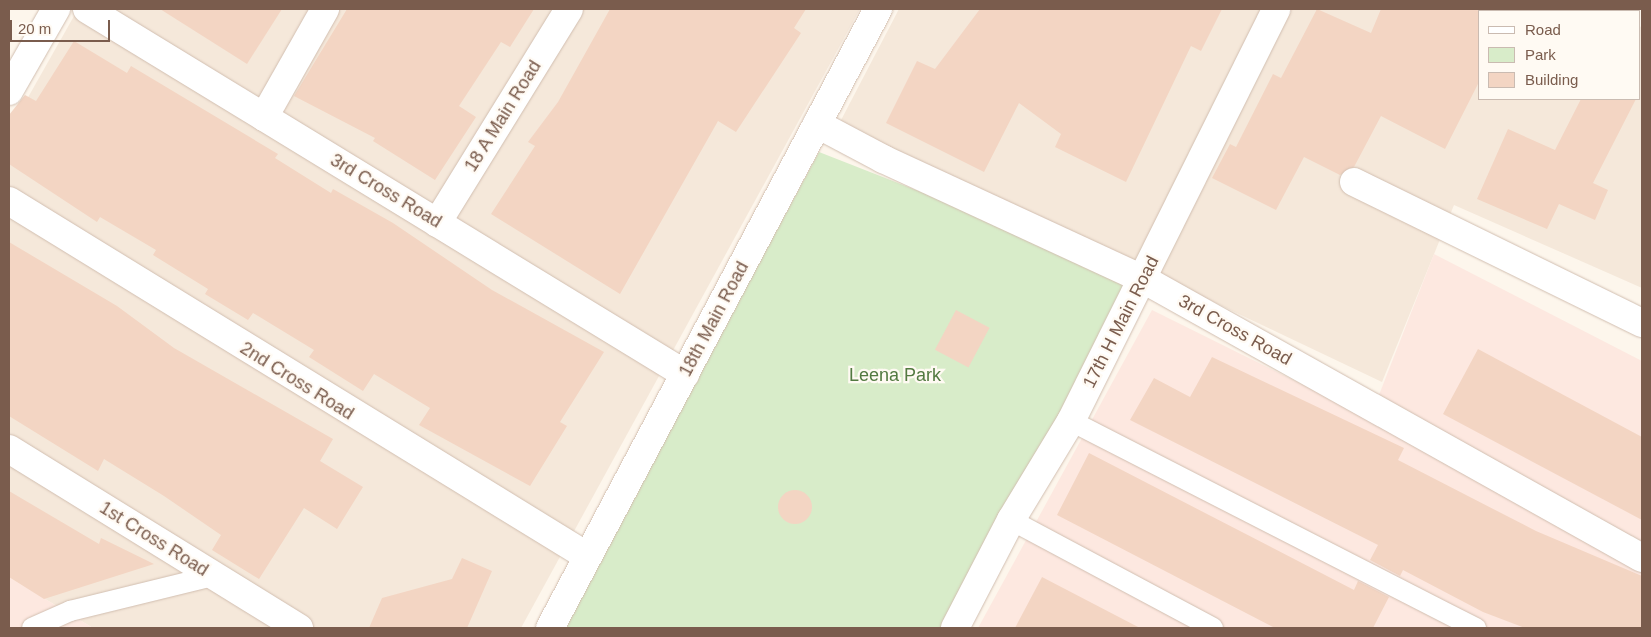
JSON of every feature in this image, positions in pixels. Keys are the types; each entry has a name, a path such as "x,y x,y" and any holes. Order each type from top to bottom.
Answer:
{"street":[{"path":"9,91 56,9"},
{"name":"3rd Cross Road","path":"87,9 686,374"},
{"path":"264,117 325,9"},
{"name":"18 A Main Road","path":"437,223 569,9"},
{"name":"18th Main Road","path":"550,628 878,9"},
{"name":"17th H Main Road","path":"955,628 1011,520 1071,421 1276,9"},
{"name":"3rd Cross Road","path":"817,124 883,159 1143,279 1642,558"},
{"path":"1354,182 1642,323"},
{"name":"2nd Cross Road","path":"9,201 588,556"},
{"name":"1st Cross Road","path":"9,450 299,628"}],"lane":[{"path":"1071,421 1476,628"},
{"path":"1011,520 1213,628"},
{"path":"32,628 70,611 214,576"}],"shaded area":[{"path":"78,9 860,9 521,628 93,628 9,577 9,131"},
{"path":"899,9 1624,9 1478,10 1478,100 1641,100 1641,28 1642,288 1454,205 1382,382 839,124"},
{"path":"1434,254 1642,361 1642,628 978,628 1152,310 1370,418"},
{"path":"9,577 93,628 9,628"}],"green space":[{"name":"Leena Park","path":"819,152 1143,279 949,628 561,628"}],"building":[{"path":"160,9 282,9 247,64"},
{"path":"347,9 534,9 510,47 501,42 459,106 476,117 435,180 373,141 375,138 294,96"},
{"path":"610,9 806,9 794,28 801,33 736,132 718,121 620,294 491,214 535,146 528,142 558,102"},
{"path":"980,9 1222,9 1201,51 1191,46 1126,182 1055,147 1061,134 1019,103 984,172 886,123 917,61 935,69"},
{"path":"1317,9 1371,33 1381,9 1480,9 1478,10 1478,84 1445,149 1381,116 1354,167 1340,175 1304,157 1276,210 1212,178 1230,144 1236,147 1273,74 1281,78"},
{"path":"74,41 127,73 131,66 278,154 275,158 331,193 333,189 393,223 492,290 604,352 560,422 567,426 530,486 419,425 430,408 374,374 363,391 309,357 314,350 253,313 248,320 205,294 208,289 153,255 156,250 100,217 97,222 9,164 9,115 25,95 36,101"},
{"path":"1580,100 1635,100 1593,183 1608,190 1595,220 1559,204 1547,229 1477,199 1508,129 1555,150"},
{"path":"9,242 117,306 174,348 333,439 320,461 363,487 337,529 304,508 259,579 212,550 221,535 164,496 104,459 98,471 9,416"},
{"path":"956,310 990,328 968,368 935,350"},
{"path":"1478,349 1642,437 1642,520 1443,414"},
{"path":"1212,357 1404,448 1398,460 1536,531 1642,576 1642,628 1525,628 1483,612 1403,570 1400,576 1370,560 1378,545 1130,420 1154,378 1190,397"},
{"path":"1089,453 1354,590 1358,581 1389,597 1373,628 1275,628 1057,515"},
{"path":"795,490 802,491 807,495 811,500 811,514 807,519 802,523 795,524 788,523 783,519 779,514 778,507 779,500 783,495 788,491"},
{"path":"9,491 99,544 101,538 154,564 44,599 9,577"},
{"path":"462,558 492,571 467,628 369,628 382,598 452,579"},
{"path":"1042,577 1140,628 1015,628"}]}
